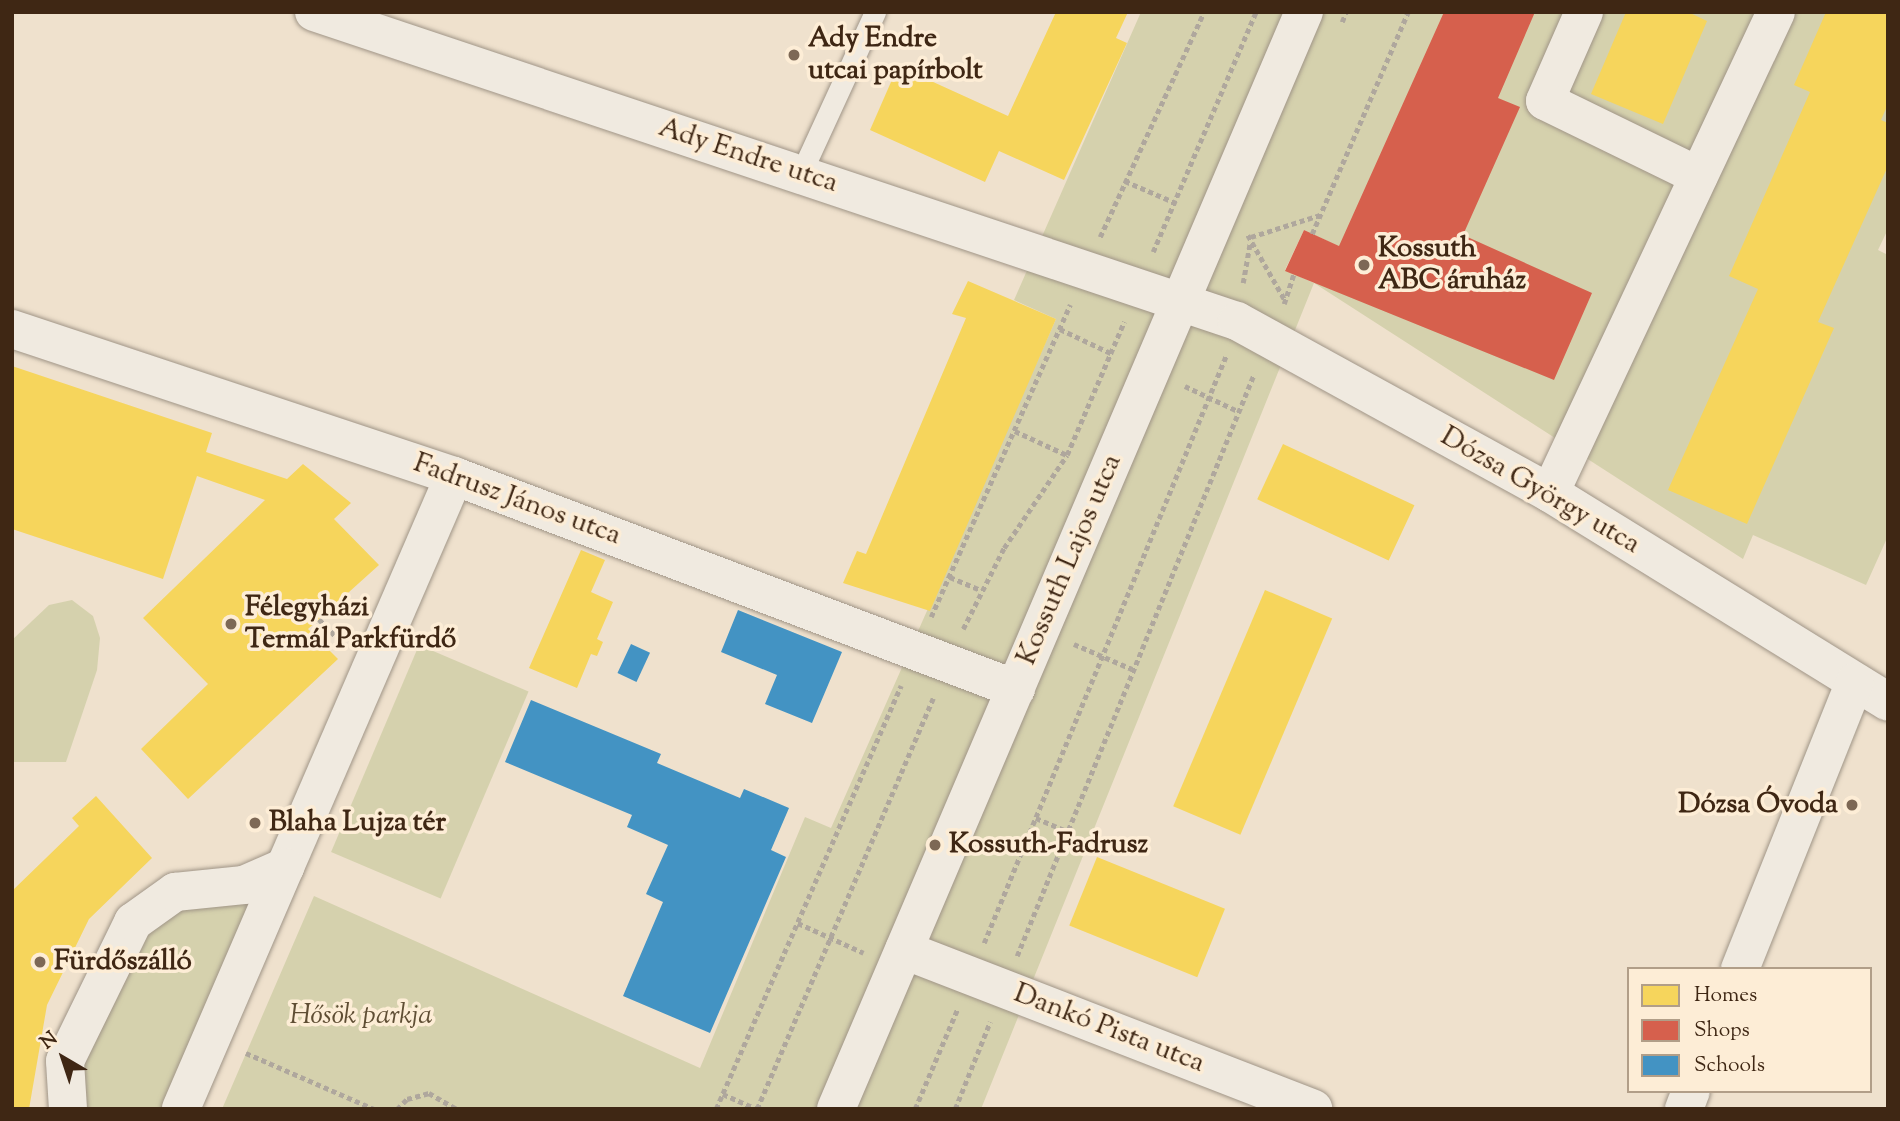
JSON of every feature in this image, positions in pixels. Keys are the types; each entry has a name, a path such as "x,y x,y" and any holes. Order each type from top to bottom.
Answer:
{"street":[{"name":"Ady Endre utca","path":"314,12 1182,299"},
{"name":"Kossuth Lajos utca","path":"836,1109 1304,12"},
{"path":"1584,12 1545,101 1699,176"},
{"path":"1550,493 1776,12"},
{"name":"Dózsa György utca","path":"1182,299 1253,329 1550,493 1888,702"},
{"name":"Fadrusz János utca","path":"12,329 454,476 1016,689"},
{"path":"181,1109 454,476"},
{"path":"1741,967 1855,682"},
{"path":"68,1109 65,1061 133,922 174,892 244,885 285,867"},
{"name":"Dankó Pista utca","path":"904,950 1313,1109"}],"lane":[{"path":"801,173 875,12"}],"path":[{"path":"723,1094 756,1109 932,657 950,577 1085,268 1204,12"},
{"path":"716,1109 932,657 980,590 1067,455 1256,12"},
{"path":"1341,25 1346,12"},
{"path":"1312,234 1408,12"},
{"path":"1251,236 1321,215"},
{"path":"915,1109 1068,831 1132,669 1253,329 1251,236 1257,224"},
{"path":"1251,236 1285,300"},
{"path":"955,1109 987,982 1036,818 1211,398 1253,329 1285,300 1294,274"},
{"path":"1015,431 1067,455"},
{"path":"950,577 980,590"},
{"path":"1102,656 1132,669"},
{"path":"1036,818 1068,831"},
{"path":"212,1038 374,1109"},
{"path":"397,1109 407,1099 429,1093 457,1109"}],"green space":[{"name":"Hősök parkja","path":"1141,12 1888,12 1888,229 1878,250 1888,255 1888,536 1866,585 1753,535 1743,559 1314,283 981,1109 222,1109 314,896 700,1068 805,817 831,828 1056,319 1014,300","holes":["1304,230 1338,246 1314,283 1285,270"]},
{"path":"72,600 93,616 100,638 97,670 66,762 12,762 12,640 49,605"},
{"path":"419,645 529,691 441,899 331,852"},
{"path":"268,877 181,1109 68,1109 133,922"}],"building: Homes":[{"path":"1056,12 1128,12 1116,38 1127,43 1064,180 999,151 985,182 870,130 898,66 1008,116"},
{"path":"1626,12 1688,12 1707,21 1663,124 1591,94"},
{"path":"1826,12 1888,12 1888,104 1881,120 1888,123 1888,166 1818,322 1834,328 1747,524 1668,490 1758,289 1729,276 1810,92 1794,85"},
{"path":"968,281 1056,319 930,611 843,583 857,551 866,554 966,318 952,314"},
{"path":"12,366 212,433 206,452 287,479 303,464 351,503 334,519 379,565 308,629 338,659 188,799 141,749 208,684 143,618 265,500 197,476 163,579 12,529"},
{"path":"1283,444 1414,505 1389,561 1257,499"},
{"path":"581,550 605,560 591,592 613,602 597,639 603,642 597,656 591,654 577,688 529,668"},
{"path":"1265,590 1332,619 1240,835 1173,806"},
{"name":"Fürdőszálló","path":"96,796 152,858 89,919 47,1005 29,1109 12,1109 12,891 79,826 72,818"},
{"path":"1097,857 1225,909 1197,977 1069,926"}],"building: Shops":[{"path":"1444,12 1535,12 1498,98 1520,107 1463,235 1592,293 1554,380 1285,271 1304,230 1339,246"}],"building: Schools":[{"path":"738,610 842,652 812,723 765,704 777,675 721,652"},
{"path":"631,644 650,653 637,682 617,673"},
{"path":"531,700 661,754 657,763 740,798 744,789 789,808 771,850 786,857 710,1033 623,996 663,902 646,894 668,845 627,827 632,815 505,762"}],"place":[{"name":"Ady Endre utcai papírbolt","path":"794,55"},
{"name":"Kossuth ABC áruház","path":"1364,265"},
{"name":"Félegyházi Termál Parkfürdő","path":"231,624"},
{"name":"Dózsa Óvoda","path":"1852,805"},
{"name":"Blaha Lujza tér","path":"255,823"},
{"name":"Kossuth-Fadrusz","path":"935,845"},
{"name":"Fürdőszálló","path":"40,962"}]}
